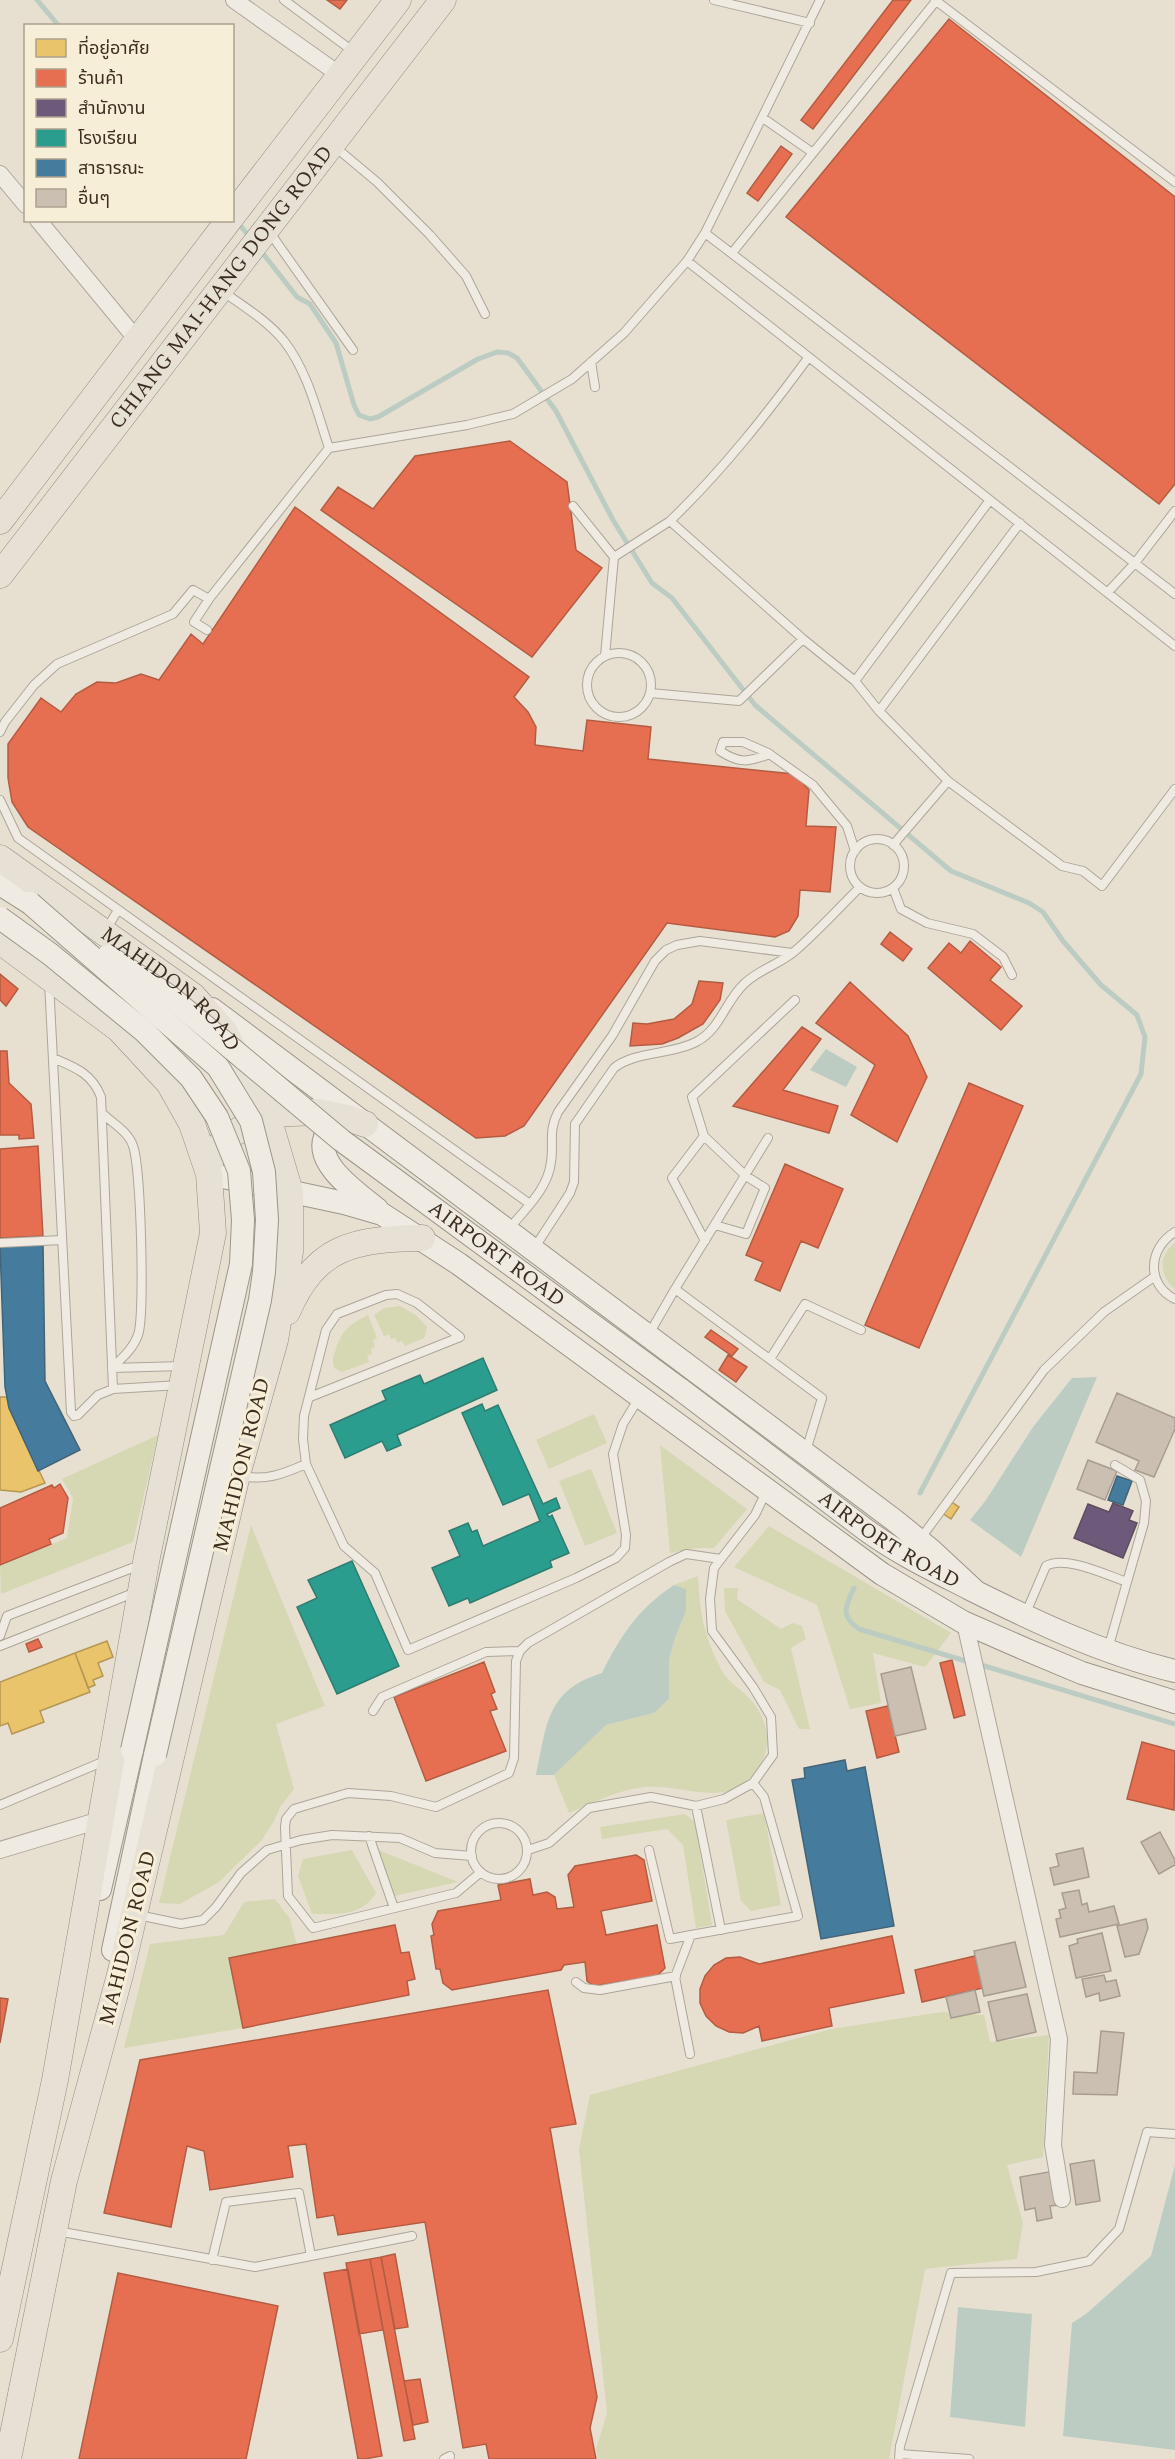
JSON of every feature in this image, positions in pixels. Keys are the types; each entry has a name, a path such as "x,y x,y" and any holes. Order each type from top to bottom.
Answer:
{"main road":[{"name":"CHIANG MAI-HANG DONG ROAD","path":"235,213 398,0"},
{"name":"CHIANG MAI-HANG DONG ROAD","path":"0,575 443,0"},
{"name":"CHIANG MAI-HANG DONG ROAD","path":"0,521 228,222"},
{"name":"MAHIDON ROAD","path":"0,858 194,996 224,1031 267,1114 290,1192 290,1252 275,1340 237,1475 120,1975 64,2181"},
{"name":"MAHIDON ROAD","path":"0,885 30,903 218,1067 251,1121 264,1172 266,1236 260,1300 155,1755 64,2181 8,2459"},
{"name":"AIRPORT ROAD","path":"30,903 169,996 341,1140 680,1389 881,1541 1024,1616 1108,1651 1175,1671"},
{"name":"MAHIDON ROAD","path":"0,918 50,954 144,1031 191,1078 217,1117 239,1171 243,1220 241,1264 122,1754 0,2339"},
{"name":"MAHIDON ROAD","path":"0,941 119,1029 169,1083 192,1124 207,1171 213,1233 146,1562 122,1754 100,1820 55,2080"},
{"name":"AIRPORT ROAD","path":"194,996 356,1121 920,1540 974,1590"},
{"path":"356,1121 318,1112 267,1114 224,1138 207,1171 382,1214"},
{"path":"356,1121 337,1122 329,1130 324,1139 324,1157 332,1169 382,1214"},
{"name":"AIRPORT ROAD","path":"382,1214 422,1238 882,1574 965,1623 1082,1673 1175,1702"},
{"path":"275,1340 296,1292 309,1274 329,1255 350,1246 377,1239 422,1238"},
{"path":"185,1377 201,1367 222,1366 240,1373 252,1383 258,1399"}],"street":[{"path":"234,0 340,75"},
{"path":"3,184 24,203"},
{"path":"40,222 138,341"},
{"path":"965,1623 1059,2039 1053,2145 1062,2199"},
{"path":"0,1850 100,1820"}],"lane":[{"path":"284,0 357,54"},
{"path":"714,0 810,23"},
{"path":"207,630 194,622 209,599 329,448 467,425 513,414 560,387 624,333 687,261 705,232 820,0"},
{"path":"732,254 935,0 1175,182"},
{"path":"763,118 813,153"},
{"path":"331,144 377,182 429,235 466,276 485,314"},
{"path":"267,227 353,350"},
{"path":"705,232 1175,594"},
{"path":"687,261 1175,645"},
{"path":"220,289 282,339 297,360 308,384 329,448"},
{"path":"614,556 670,521 702,490 737,450 808,358"},
{"path":"591,362 595,387"},
{"path":"855,681 990,500"},
{"path":"573,506 614,556 605,656"},
{"path":"1108,592 1135,563 1175,510"},
{"path":"670,521 803,639 855,681 879,711 948,781 1062,867 1083,871 1102,885 1175,789"},
{"path":"879,711 1020,523"},
{"path":"0,732 5,722 34,685 57,664 173,614 193,590 209,599"},
{"path":"650,693 739,700 803,639"},
{"path":"621,653 640,660 647,669 651,679 650,693 646,703 638,711 627,716 609,715 599,710 592,702 587,680 592,667 605,656 621,653"},
{"path":"770,754 750,761 733,760 720,751 723,742 743,742 770,754 813,785 847,826 855,851"},
{"path":"893,845 948,781"},
{"path":"0,800 18,838 530,1204"},
{"path":"873,840 893,845 903,860 904,869 901,878 893,888 879,893 869,892 860,887 850,871 855,851 865,842 873,840"},
{"path":"532,1251 570,1193 574,1182 575,1124 614,1068 622,1061 680,1048 708,1034 719,1022 743,985 760,971 793,953 860,887"},
{"path":"893,888 901,909 927,923 973,934 1003,957 1012,975"},
{"path":"105,932 118,909"},
{"path":"507,1232 544,1185 551,1163 551,1124 612,1036 655,961 666,950 677,945 700,941 793,953"},
{"path":"48,977 72,1413 74,1416 78,1415 99,1395 113,1389 185,1377"},
{"path":"715,1225 746,1234 765,1188 746,1176 704,1136 692,1097 795,1000"},
{"path":"53,1058 83,1071 99,1094 102,1113 113,1389"},
{"path":"102,1113 133,1144 139,1206 141,1292 139,1330 127,1353 112,1368"},
{"path":"704,1136 672,1178 705,1241"},
{"path":"648,1336 768,1138"},
{"path":"1175,1232 1163,1241 1156,1251 1153,1264 1154,1276 1160,1287 1175,1299"},
{"path":"0,1243 62,1240"},
{"path":"920,1540 1044,1370 1104,1312 1154,1276"},
{"path":"675,1289 822,1398 805,1455"},
{"path":"310,1397 460,1337 405,1295 392,1294 377,1298 337,1314 330,1321 326,1330 304,1416 303,1438 306,1464 344,1546 375,1573 408,1650 576,1578 616,1558 625,1548 626,1535 613,1454 623,1424 640,1397"},
{"path":"770,1359 805,1304 861,1330"},
{"path":"112,1368 185,1377"},
{"path":"237,1475 258,1479 274,1478 306,1464"},
{"path":"1108,1651 1144,1523 1146,1501 1140,1480 1115,1465"},
{"path":"528,1850 549,1843 589,1808 651,1797 696,1806 724,1799 753,1783 773,1755 771,1717 753,1687 712,1631 710,1599 714,1568 755,1515 767,1490"},
{"path":"481,1872 456,1893 313,1928 288,1896 286,1820 294,1809 348,1793 391,1796 436,1807 509,1773 514,1758 516,1661 520,1651 528,1643 686,1554 721,1559"},
{"path":"0,1636 7,1616 146,1562"},
{"path":"1024,1616 1046,1566 1053,1562 1065,1562 1127,1582"},
{"path":"0,1646 142,1590"},
{"path":"373,1711 382,1697 486,1652 520,1651"},
{"path":"0,1805 122,1754"},
{"path":"649,1850 670,1939 798,1916 764,1797 753,1783"},
{"path":"696,1806 721,1930"},
{"path":"497,1823 506,1824 521,1833 528,1850 522,1868 516,1874 498,1879 481,1872 472,1856 474,1838 480,1830 497,1823"},
{"path":"134,1914 181,1924 203,1920 216,1907 241,1873 267,1850 301,1840 332,1835 400,1838 435,1853 472,1856"},
{"path":"369,1836 394,1908"},
{"path":"690,2054 678,1998 676,1976 691,1935"},
{"path":"576,1982 584,1988 600,1990 676,1976"},
{"path":"969,2459 899,2456 951,2273 1036,2272 1089,2261 1119,2229 1147,2132 1175,2134"},
{"path":"212,2260 226,2202 299,2193 311,2256"},
{"path":"54,2230 255,2267 412,2236"}],"green space":[{"path":"1175,1243 1175,1289 1163,1272 1163,1259"},
{"path":"400,1306 416,1315 427,1327 424,1338 405,1346 402,1341 398,1343 395,1338 391,1339 389,1334 384,1336 374,1315 384,1308"},
{"path":"368,1315 377,1338 373,1340 375,1347 371,1349 372,1354 367,1356 369,1362 342,1372 334,1368 334,1356 344,1332"},
{"path":"594,1414 607,1443 549,1469 536,1440"},
{"path":"158,1435 133,1542 1,1594 0,1565 67,1538 73,1498 62,1479"},
{"path":"660,1445 747,1509 714,1548 698,1548 670,1553"},
{"path":"591,1469 617,1533 585,1546 559,1481"},
{"path":"251,1525 325,1706 276,1724 294,1789 280,1807 262,1840 219,1882 180,1904 159,1903"},
{"path":"769,1526 951,1633 925,1667 873,1653 881,1703 850,1709 817,1605 734,1567"},
{"path":"698,1576 702,1619 716,1659 722,1672 755,1705 764,1721 767,1740 764,1758 748,1781 735,1789 707,1793 662,1787 636,1788 606,1797 569,1813 554,1775 606,1725 654,1713 669,1699 669,1660 686,1611 686,1589 674,1585"},
{"path":"724,1588 738,1588 737,1599 781,1629 793,1623 802,1626 806,1639 791,1648 810,1729 799,1729 780,1690 764,1682 725,1611"},
{"path":"764,1813 781,1905 751,1911 741,1901 726,1820"},
{"path":"685,1814 695,1822 712,1925 696,1928 683,1845 667,1829 602,1839 600,1827"},
{"path":"371,1847 458,1882 394,1896"},
{"path":"352,1850 376,1893 370,1901 356,1910 340,1914 312,1914 298,1876 303,1859"},
{"path":"275,1899 290,1919 297,1945 229,1958 243,2028 124,2048 150,1944 224,1935 244,1902"},
{"path":"942,2012 984,2015 990,2042 1049,2035 1043,2157 1007,2165 1023,2223 1017,2259 925,2269 889,2459 598,2459 596,2449 607,2413 579,2149 590,2095 831,2029"}],"shaded area":[{"path":"826,1049 857,1067 846,1087 810,1070"},
{"path":"1097,1377 1021,1557 970,1520 986,1500 1033,1427 1072,1378"},
{"path":"674,1585 686,1589 686,1611 669,1660 669,1699 654,1713 606,1725 554,1775 536,1775 547,1725 559,1700 584,1680 602,1673 616,1647 640,1613"},
{"path":"1175,2165 1175,2450 1063,2436 1072,2323 1086,2314 1151,2256"},
{"path":"958,2307 1032,2314 1025,2427 950,2417"}],"building: ที่อยู่อาศัย":[{"path":"0,1397 7,1397 9,1408 45,1483 21,1492 0,1490"},
{"path":"950,1501 959,1507 951,1519 942,1513"},
{"path":"107,1641 113,1657 98,1663 103,1676 93,1680 95,1685 88,1688 75,1653"},
{"path":"75,1653 90,1692 40,1711 44,1722 12,1734 8,1723 0,1726 0,1682"}],"building: ร้านค้า":[{"path":"327,0 347,0 340,9"},
{"path":"893,0 911,0 813,129 801,120"},
{"path":"949,19 1175,197 1175,484 1159,504 786,217"},
{"path":"781,146 792,154 758,201 747,193"},
{"path":"510,441 567,482 576,550 602,568 532,657 321,510 338,487 373,509 415,456"},
{"path":"295,507 529,677 514,697 528,712 536,727 535,745 583,751 587,720 651,727 648,759 794,774 809,790 806,826 836,827 830,892 800,890 798,916 789,931 775,937 667,923 524,1126 505,1136 476,1138 28,827 12,802 8,778 8,744 41,698 61,712 76,694 97,682 116,683 141,674 159,680 191,634 203,644"},
{"path":"890,932 912,949 903,961 881,944"},
{"path":"970,941 1001,967 990,980 1022,1006 1001,1030 928,968 949,943 961,953"},
{"path":"0,974 18,989 6,1006 0,1000"},
{"path":"699,981 723,983 720,1000 703,1024 662,1044 630,1046 633,1023 647,1024 674,1019 692,1004"},
{"path":"850,982 908,1036 927,1077 897,1142 851,1115 875,1065 816,1023"},
{"path":"802,1027 821,1039 783,1090 838,1106 829,1133 733,1106"},
{"path":"0,1051 7,1051 9,1083 31,1104 34,1138 19,1139 19,1135 0,1135"},
{"path":"969,1083 1023,1106 919,1348 865,1325"},
{"path":"38,1146 43,1236 0,1238 0,1149"},
{"path":"785,1164 843,1189 818,1248 801,1241 780,1291 755,1280 763,1262 746,1255"},
{"path":"711,1330 738,1349 732,1356 705,1337"},
{"path":"728,1355 747,1367 736,1382 719,1370"},
{"path":"60,1484 68,1498 63,1533 49,1539 51,1544 0,1565 0,1508 52,1485 54,1488"},
{"path":"38,1639 42,1647 29,1652 26,1644"},
{"path":"952,1660 965,1715 954,1718 940,1663"},
{"path":"484,1662 495,1692 491,1694 497,1709 490,1711 506,1751 426,1781 394,1697"},
{"path":"888,1706 899,1752 877,1758 866,1711"},
{"path":"1142,1742 1175,1751 1174,1810 1127,1799"},
{"path":"636,1855 644,1860 652,1901 601,1911 606,1935 657,1925 665,1968 657,1976 594,1986 587,1981 585,1962 564,1965 561,1970 452,1990 443,1983 440,1969 436,1969 431,1936 434,1935 432,1924 438,1911 501,1900 498,1885 530,1879 533,1895 547,1892 555,1897 557,1909 574,1907 568,1875 575,1866"},
{"path":"395,1925 401,1953 409,1952 415,1979 407,1981 409,1995 243,2028 229,1958"},
{"path":"892,1936 904,1993 829,2008 832,2026 762,2041 759,2026 743,2033 729,2032 716,2026 706,2016 700,2003 700,1989 705,1976 714,1965 726,1958 740,1957 759,1964"},
{"path":"975,1956 983,1988 922,2002 915,1970"},
{"path":"548,1990 576,2124 550,2128 597,2397 590,2428 596,2459 489,2459 486,2444 463,2448 425,2222 338,2235 334,2215 317,2218 306,2144 288,2146 293,2177 210,2190 204,2151 187,2146 171,2227 104,2213 140,2060"},
{"path":"0,1998 8,1999 0,2043"},
{"path":"395,2254 408,2327 395,2329 381,2257"},
{"path":"381,2257 415,2439 404,2441 370,2259"},
{"path":"370,2259 383,2330 359,2334 346,2263"},
{"path":"348,2269 382,2456 364,2459 358,2459 324,2273"},
{"path":"118,2273 278,2306 246,2459 79,2459"},
{"path":"420,2379 428,2422 413,2425 404,2381"}],"building: สำนักงาน":[{"path":"1113,1503 1133,1511 1129,1520 1137,1523 1123,1558 1074,1538 1088,1504 1109,1512"}],"building: โรงเรียน":[{"path":"483,1358 497,1390 397,1435 401,1445 387,1451 382,1441 345,1458 330,1425 386,1400 382,1391 420,1375 424,1384"},
{"path":"482,1404 485,1411 498,1405 543,1504 556,1498 560,1508 547,1514 549,1517 552,1515 569,1553 550,1561 552,1567 470,1603 468,1598 449,1606 432,1568 460,1556 449,1531 468,1523 472,1532 477,1530 483,1546 540,1521 529,1494 503,1505 462,1413"},
{"path":"352,1561 399,1666 337,1694 297,1607 317,1598 308,1580"}],"building: สาธารณะ":[{"path":"43,1243 45,1381 80,1450 38,1471 9,1408 5,1387 0,1247"},
{"path":"1117,1476 1132,1481 1123,1505 1108,1500"},
{"path":"845,1760 847,1771 865,1767 894,1926 821,1939 792,1780 805,1778 804,1768"}],"building: อื่นๆ":[{"path":"1117,1393 1175,1418 1175,1429 1154,1477 1135,1470 1139,1461 1096,1442"},
{"path":"1088,1460 1117,1471 1105,1500 1077,1489"},
{"path":"911,1667 926,1729 895,1736 881,1674"},
{"path":"1160,1832 1175,1860 1175,1865 1159,1874 1141,1842"},
{"path":"1083,1848 1089,1877 1054,1885 1050,1868 1059,1866 1056,1854"},
{"path":"1079,1890 1082,1905 1087,1903 1089,1912 1114,1906 1119,1924 1060,1937 1056,1919 1061,1918 1059,1910 1066,1908 1062,1893"},
{"path":"1146,1919 1148,1928 1139,1954 1125,1957 1117,1926"},
{"path":"1102,1933 1111,1971 1076,1978 1069,1946 1078,1943 1077,1939"},
{"path":"1015,1942 1026,1987 984,1996 974,1951"},
{"path":"1104,1975 1106,1982 1116,1980 1120,1996 1100,2001 1099,1993 1086,1997 1082,1979"},
{"path":"975,1990 980,2012 951,2018 946,1997"},
{"path":"1027,1994 1036,2032 997,2041 988,2002"},
{"path":"1101,2031 1124,2033 1117,2095 1073,2094 1074,2072 1097,2073"},
{"path":"1094,2160 1100,2201 1076,2205 1070,2164"},
{"path":"1054,2171 1059,2205 1050,2206 1052,2218 1037,2221 1035,2208 1025,2210 1020,2177"}],"waterway":[{"path":"37,0 57,24"},
{"path":"236,220 251,239"},
{"path":"261,251 297,297 310,304 336,343 359,415 370,419 378,417 478,359 497,352 508,353 517,358 556,411 613,520 652,583 672,598 755,705 951,871 1029,903 1043,912 1063,941 1101,985 1137,1015 1145,1037 1141,1074 920,1493"},
{"path":"854,1588 846,1611 849,1620 859,1629 969,1662"},
{"path":"978,1664 1175,1724"}]}
